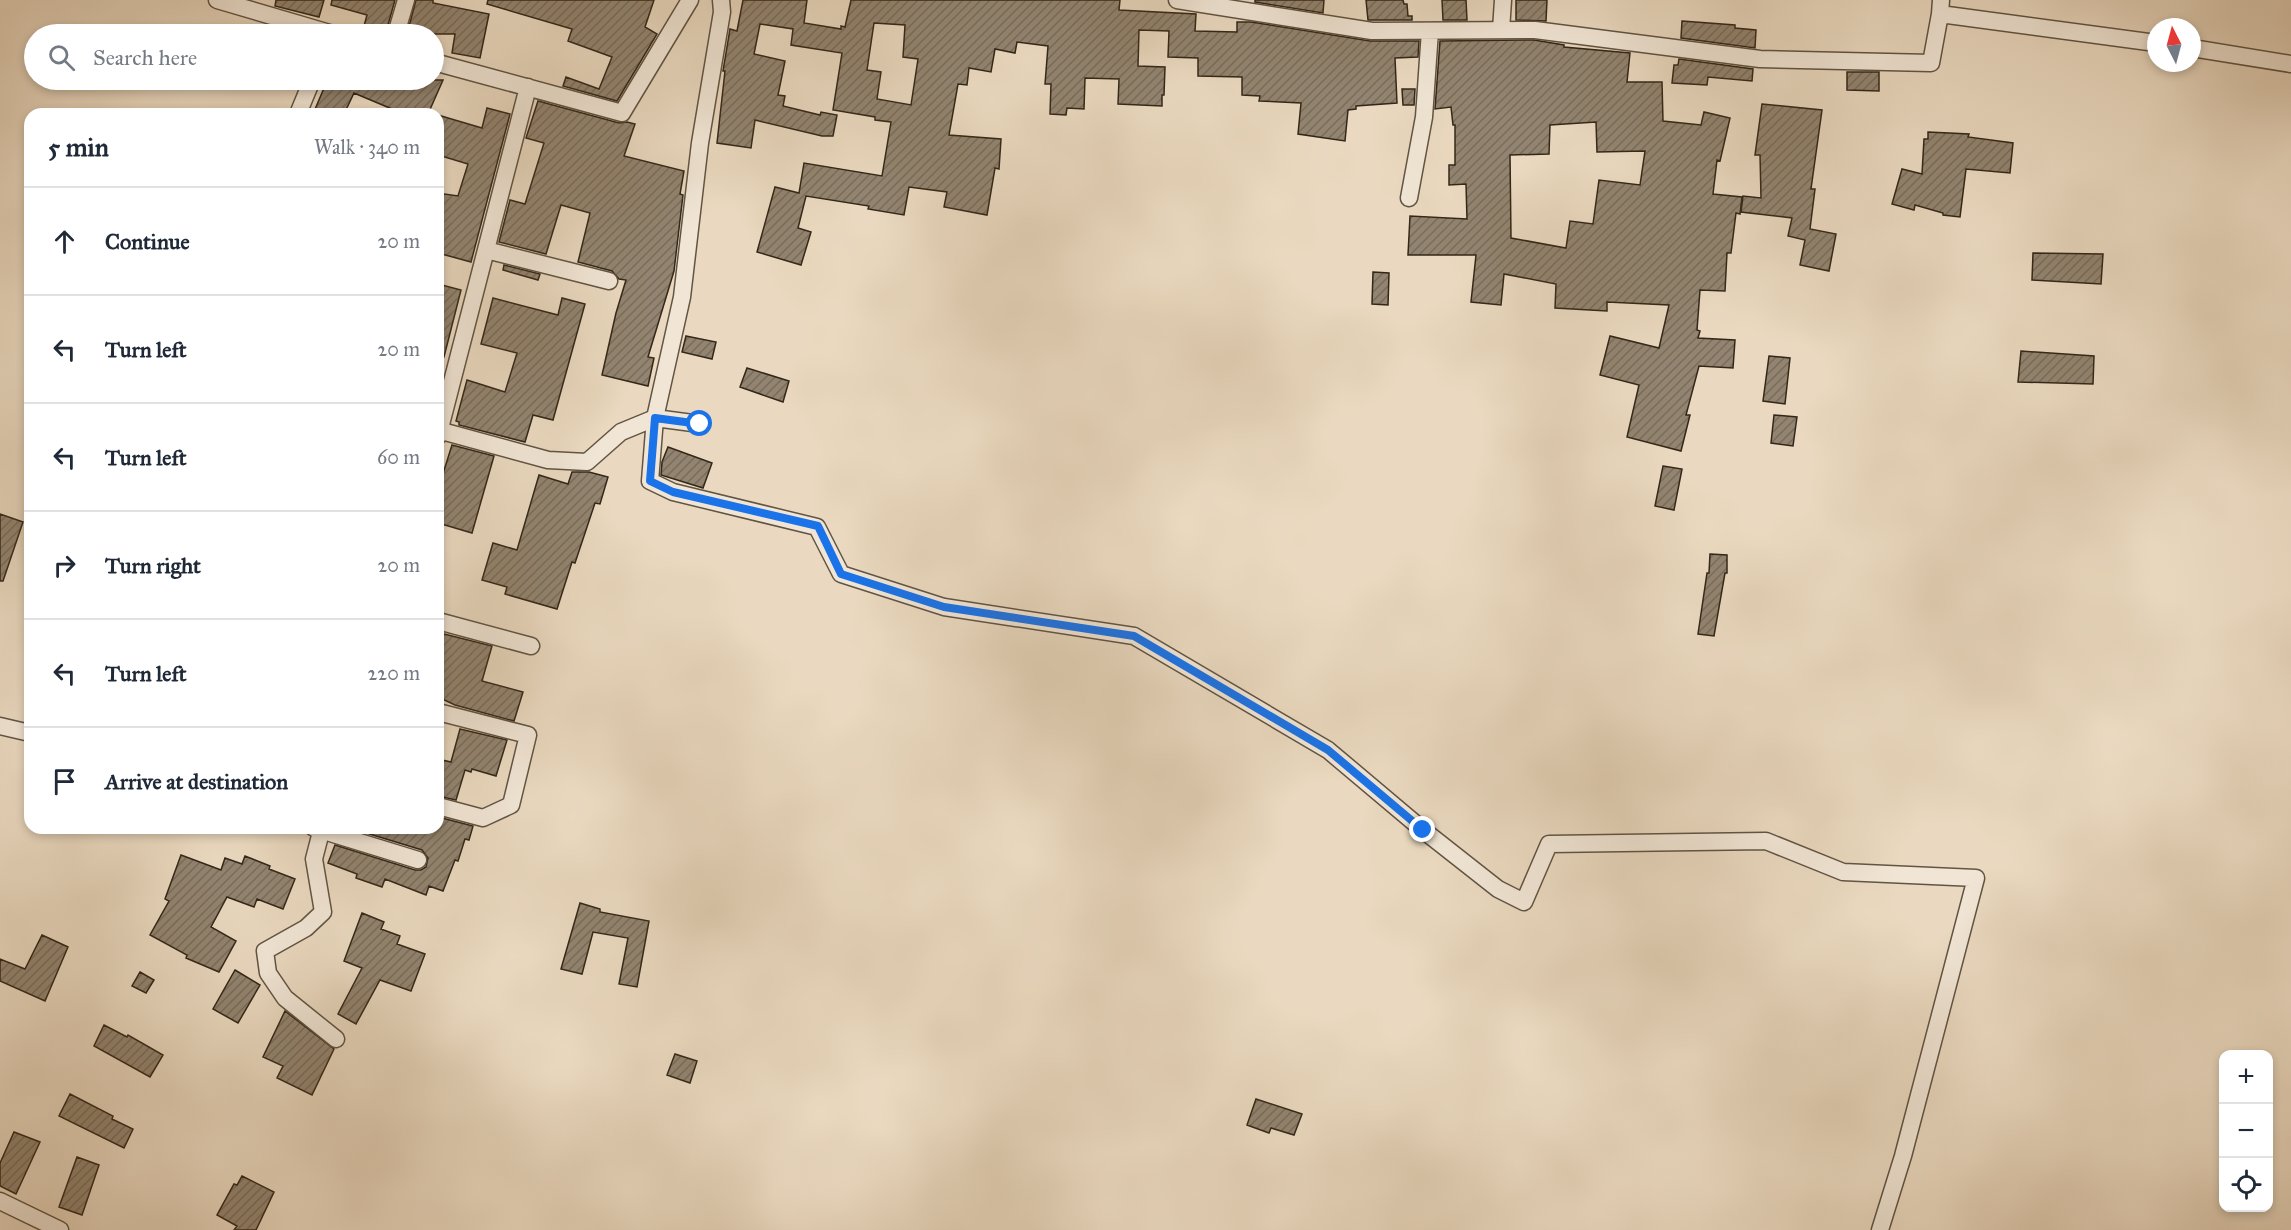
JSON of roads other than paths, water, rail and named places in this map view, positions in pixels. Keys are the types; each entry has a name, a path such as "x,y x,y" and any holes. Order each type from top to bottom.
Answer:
{"street":[{"path":"217,0 298,24"},
{"path":"399,24 406,0"},
{"path":"444,65 622,113 690,0"},
{"path":"721,0 722,12 700,143 682,297 655,418 650,481 673,492 818,526 841,574 875,585 944,607 1134,636 1328,750 1498,889 1524,902 1549,844 1766,841 1843,872 1976,878 1904,1156 1880,1230"},
{"path":"1177,0 1372,31 1535,30 1760,58 1930,63 1941,7 2147,41"},
{"path":"1501,30 1503,0"},
{"path":"1409,198 1424,117 1430,31"},
{"path":"2201,49 2291,64"},
{"path":"444,409 528,87"},
{"path":"300,108 308,90"},
{"path":"486,250 609,281"},
{"path":"444,434 548,460 587,462 621,432 655,418 700,424"},
{"path":"444,623 531,646"},
{"path":"444,714 528,735 511,806 483,818 444,808"},
{"path":"0,726 24,732"},
{"path":"318,834 314,859 323,912 306,928 265,951 268,973 285,998 336,1039"},
{"path":"335,834 418,860"},
{"path":"0,1201 60,1230"}]}
